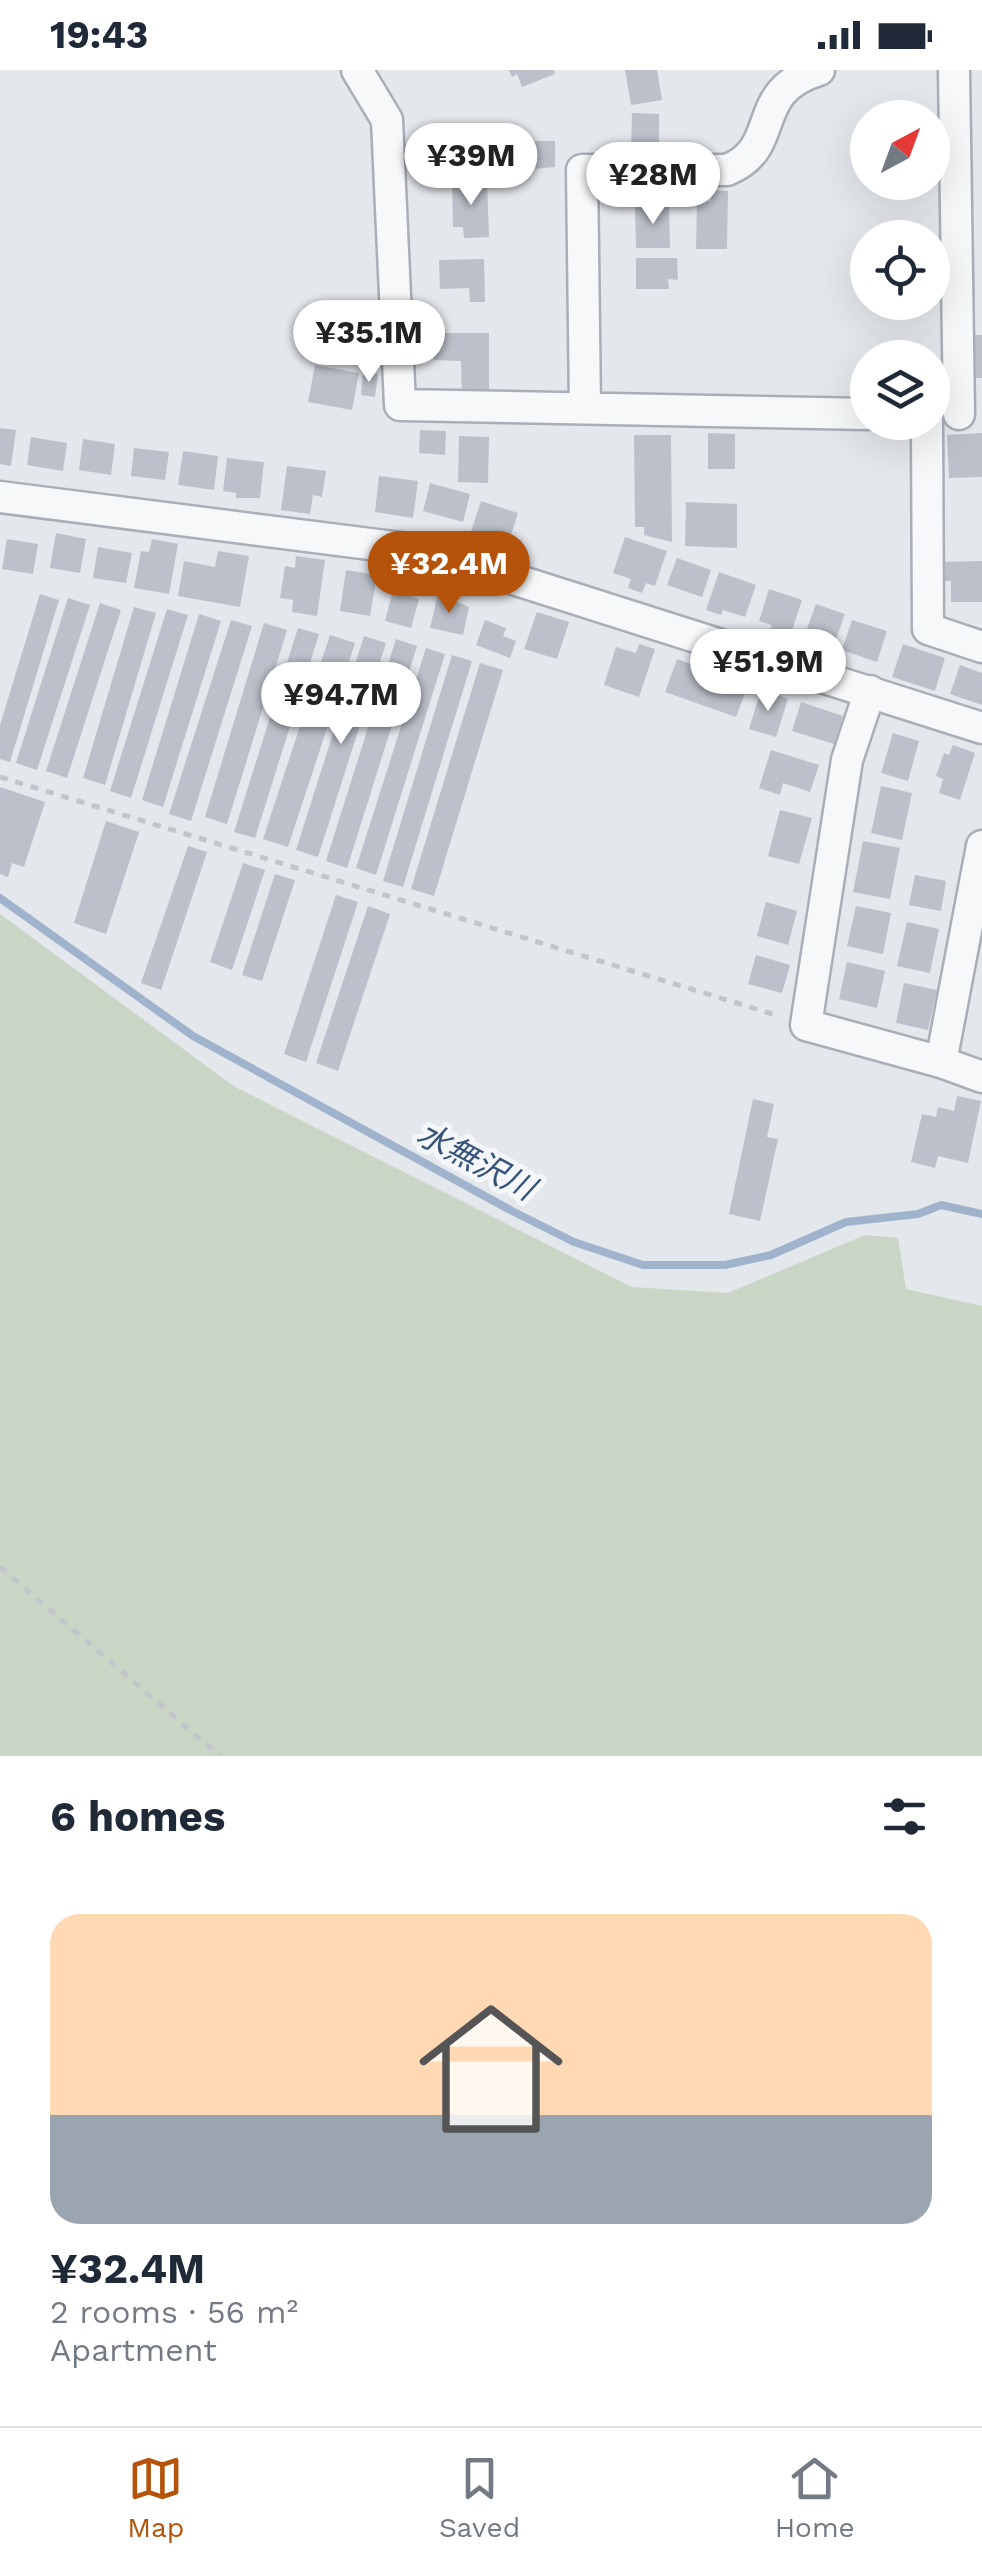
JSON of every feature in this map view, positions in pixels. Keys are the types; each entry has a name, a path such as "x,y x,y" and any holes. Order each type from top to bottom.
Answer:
{"street":[{"path":"357,70 387,120 400,405 850,414"},
{"path":"584,408 582,170 728,170 748,161 758,148 770,104 784,87 819,70"},
{"path":"954,70 958,414"},
{"path":"927,440 928,629 982,647"},
{"path":"0,497 424,550 982,728"},
{"path":"870,691 847,760 806,1024 982,1077"},
{"path":"941,1062 982,846"}],"path":[{"path":"0,776 806,1024"},
{"path":"0,1567 220,1756"}],"green space":[{"path":"0,914 235,1087 632,1287 728,1293 865,1235 898,1238 906,1289 982,1306 982,1756 0,1756"}],"building":[{"path":"509,70 554,70 555,74 522,87 517,74 512,77"},
{"path":"625,70 657,70 662,100 631,105"},
{"path":"632,113 659,114 659,148 631,148"},
{"path":"499,141 555,141 555,167 499,172"},
{"path":"487,181 489,237 464,238 463,227 453,227 452,182"},
{"path":"711,190 728,191 727,249 696,249 697,202 711,201"},
{"path":"635,206 669,206 670,248 636,248"},
{"path":"636,258 677,258 678,280 668,279 669,289 636,289"},
{"path":"484,259 485,302 470,302 469,288 440,289 439,260"},
{"path":"434,333 489,333 489,395 462,396 461,361 434,360"},
{"path":"973,335 982,335 982,378 974,378"},
{"path":"315,365 359,373 352,410 308,402"},
{"path":"363,373 378,374 375,397 361,395"},
{"path":"0,428 16,430 11,466 0,464"},
{"path":"420,430 446,431 445,455 419,453"},
{"path":"708,433 735,434 735,469 708,469"},
{"path":"982,433 982,477 949,478 950,435"},
{"path":"634,435 671,435 672,542 644,535 644,527 635,527"},
{"path":"459,436 489,437 488,483 458,482"},
{"path":"31,437 67,443 63,471 27,465"},
{"path":"83,439 115,444 111,475 79,470"},
{"path":"134,448 169,452 165,480 131,476"},
{"path":"183,451 218,456 214,490 178,485"},
{"path":"227,458 264,462 260,498 236,498 236,493 223,491"},
{"path":"287,466 326,471 322,497 313,495 310,514 281,510"},
{"path":"379,476 418,481 413,518 375,512"},
{"path":"430,483 470,494 463,522 423,511"},
{"path":"481,501 518,513 509,541 493,535 489,548 468,541"},
{"path":"686,502 737,504 737,548 685,546"},
{"path":"56,533 86,539 80,573 50,568"},
{"path":"625,537 667,551 655,586 646,583 642,593 628,588 631,579 613,573"},
{"path":"7,539 38,544 33,574 2,569"},
{"path":"152,539 178,544 169,594 134,588 141,551 149,552"},
{"path":"98,547 132,553 126,583 93,578"},
{"path":"218,551 249,556 240,607 178,596 184,561 215,567"},
{"path":"296,556 325,560 317,616 292,612 293,600 280,598 285,566 295,568"},
{"path":"677,558 711,570 702,597 667,585"},
{"path":"982,561 982,602 951,602 951,581 938,581 937,562"},
{"path":"346,570 377,575 370,616 340,611"},
{"path":"719,572 756,585 745,617 723,610 721,615 706,610"},
{"path":"769,589 802,600 789,640 769,633 772,625 759,621"},
{"path":"393,591 419,599 411,628 385,621"},
{"path":"40,594 59,600 10,762 0,759 0,725"},
{"path":"438,594 469,607 463,635 430,628"},
{"path":"68,598 90,605 37,770 16,763"},
{"path":"100,603 121,610 67,778 46,771"},
{"path":"816,604 845,614 836,639 807,629"},
{"path":"134,607 156,613 105,785 83,778"},
{"path":"167,609 188,615 131,798 110,791"},
{"path":"537,612 569,622 557,659 524,649"},
{"path":"199,614 221,621 163,807 142,800"},
{"path":"231,620 252,626 191,821 169,814"},
{"path":"485,620 506,628 503,636 516,641 510,658 476,645"},
{"path":"852,620 887,631 877,662 842,650"},
{"path":"264,623 287,630 227,824 205,817"},
{"path":"298,628 319,634 255,838 234,832"},
{"path":"330,635 355,643 288,847 263,839"},
{"path":"364,636 386,643 318,857 296,850"},
{"path":"396,639 417,646 347,868 326,861"},
{"path":"639,644 655,649 639,697 604,685 616,647 636,653"},
{"path":"903,644 945,658 935,691 892,677"},
{"path":"426,648 445,654 376,875 356,868"},
{"path":"452,655 472,661 403,887 383,881"},
{"path":"677,659 748,685 736,717 665,692"},
{"path":"480,663 503,670 434,896 411,889"},
{"path":"960,665 982,673 982,705 950,694"},
{"path":"761,690 788,699 776,737 749,729"},
{"path":"801,702 843,716 834,744 792,731"},
{"path":"893,733 919,741 908,781 881,773"},
{"path":"953,745 975,753 960,800 939,793 943,779 936,776 944,753 949,755"},
{"path":"771,750 819,765 810,792 783,783 780,795 759,788"},
{"path":"881,786 912,793 902,840 871,833"},
{"path":"0,787 45,802 24,867 12,863 8,877 0,874"},
{"path":"780,810 812,818 799,864 768,856"},
{"path":"106,821 139,832 106,934 74,923"},
{"path":"863,841 900,848 890,899 853,892"},
{"path":"188,846 207,852 161,990 141,983"},
{"path":"243,863 265,870 232,970 210,962"},
{"path":"275,874 295,880 262,981 242,975"},
{"path":"915,875 946,881 941,911 909,905"},
{"path":"336,895 358,902 306,1062 284,1054"},
{"path":"766,902 797,911 788,945 757,936"},
{"path":"368,906 390,914 338,1071 316,1063"},
{"path":"856,906 891,913 883,954 847,946"},
{"path":"907,922 939,929 930,973 897,966"},
{"path":"756,955 790,965 782,993 748,984"},
{"path":"847,962 885,971 877,1008 839,999"},
{"path":"904,983 937,990 928,1030 896,1023"},
{"path":"957,1096 981,1101 968,1163 938,1156 935,1168 911,1162 922,1114 936,1117 938,1107 954,1111"},
{"path":"753,1099 774,1104 767,1137 778,1139 760,1221 729,1214"}],"waterway":[{"name":"水無沢川","path":"0,898 193,1036 512,1211 574,1242 643,1265 725,1265 771,1255 846,1222 918,1214 941,1205 982,1214"}]}
